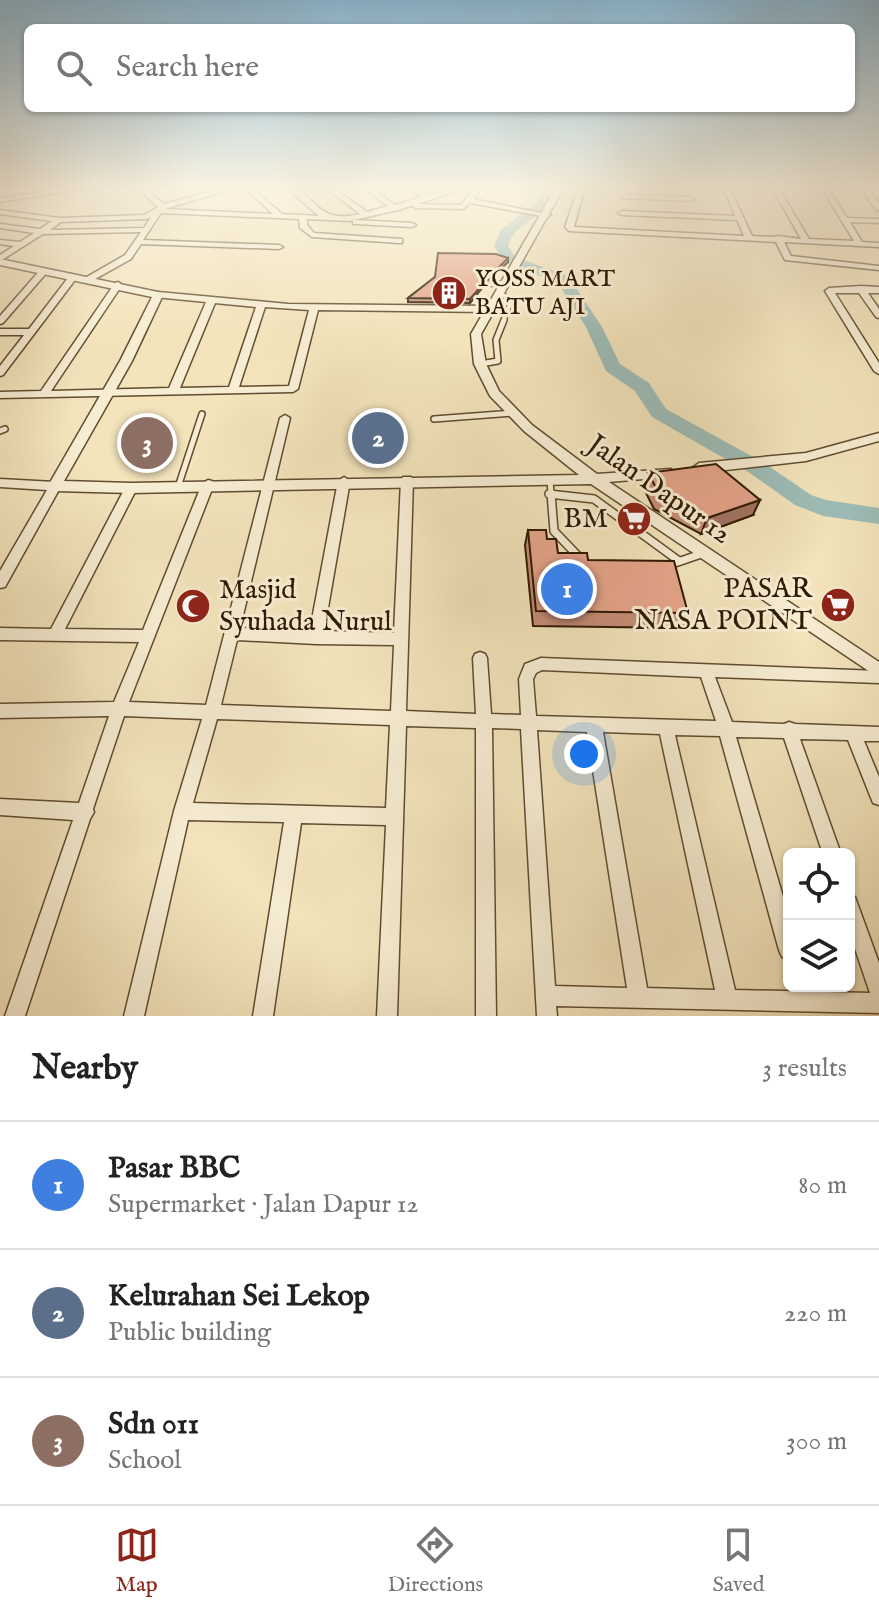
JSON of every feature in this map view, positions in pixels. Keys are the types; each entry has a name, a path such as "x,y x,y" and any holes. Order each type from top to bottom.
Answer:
{"street":[{"path":"0,260 35,236"},
{"path":"88,280 118,265 143,236"},
{"path":"332,236 399,241"},
{"path":"484,374 476,334 533,236"},
{"path":"754,236 879,245"},
{"path":"804,236 806,240"},
{"path":"855,236 860,244"},
{"path":"778,238 788,258 879,268"},
{"path":"0,242 21,245"},
{"path":"141,242 279,247"},
{"path":"0,260 158,295 211,301 314,307 490,309"},
{"path":"0,321 45,270"},
{"path":"0,373 74,276"},
{"path":"44,394 118,285"},
{"path":"861,289 879,315"},
{"path":"879,290 829,291 879,371"},
{"path":"0,583 109,393 158,295"},
{"path":"173,392 211,301"},
{"path":"233,391 261,305"},
{"path":"0,395 293,389 314,307"},
{"path":"0,332 31,332"},
{"path":"865,349 879,349"},
{"name":"Jalan Dapur 12","path":"484,374 513,413 594,479 879,674"},
{"path":"134,1016 182,811 212,712 272,483 285,418"},
{"path":"0,483 131,488 407,480 550,487 594,479 806,457 879,437"},
{"path":"387,1016 407,480"},
{"path":"316,638 344,481"},
{"path":"15,1016 119,709 208,484"},
{"path":"55,634 131,488"},
{"path":"0,634 146,636"},
{"path":"231,634 400,639"},
{"path":"480,658 484,721 486,1016"},
{"path":"879,674 535,666 526,679 546,1006 639,998 727,1000 801,993 879,1003"},
{"path":"706,671 726,728 783,929"},
{"path":"0,711 119,709 879,734"},
{"path":"594,726 639,998"},
{"path":"666,728 727,1000"},
{"path":"789,729 830,848"},
{"path":"852,732 879,797"},
{"path":"0,807 86,812"},
{"path":"182,811 293,817 393,817"},
{"path":"263,1016 293,817"},
{"path":"855,920 879,991"}],"lane":[{"path":"486,285 507,282"},
{"path":"484,374 498,361 496,340 512,299 500,294"},
{"path":"434,419 513,413"},
{"path":"178,487 202,414"},
{"path":"590,565 572,552 554,531 550,487 594,499 679,561"},
{"path":"666,566 704,553"}],"building":[{"name":"YOSS MART BATU AJI","path":"438,253 496,254 508,258 490,276 483,278 482,285 470,299 408,298 435,277"},
{"path":"716,464 760,500 707,518 659,493 648,473"},
{"path":"528,530 546,530 547,539 556,539 558,553 587,553 588,560 674,561 688,613 536,611"}],"waterway":[{"path":"504,236 501,246 510,260 563,279 594,327 612,367 642,387 659,413 757,468 803,500 823,508 879,516"}],"place":[{"name":"YOSS MART BATU AJI","path":"449,293"},
{"name":"Kelurahan Sei Lekop","path":"378,438"},
{"name":"Sdn 011","path":"147,443"},
{"name":"BM","path":"634,519"},
{"name":"Pasar BBC","path":"567,589"},
{"name":"PASAR NASA POINT","path":"838,605"},
{"name":"Masjid Syuhada Nurul","path":"193,606"}]}
